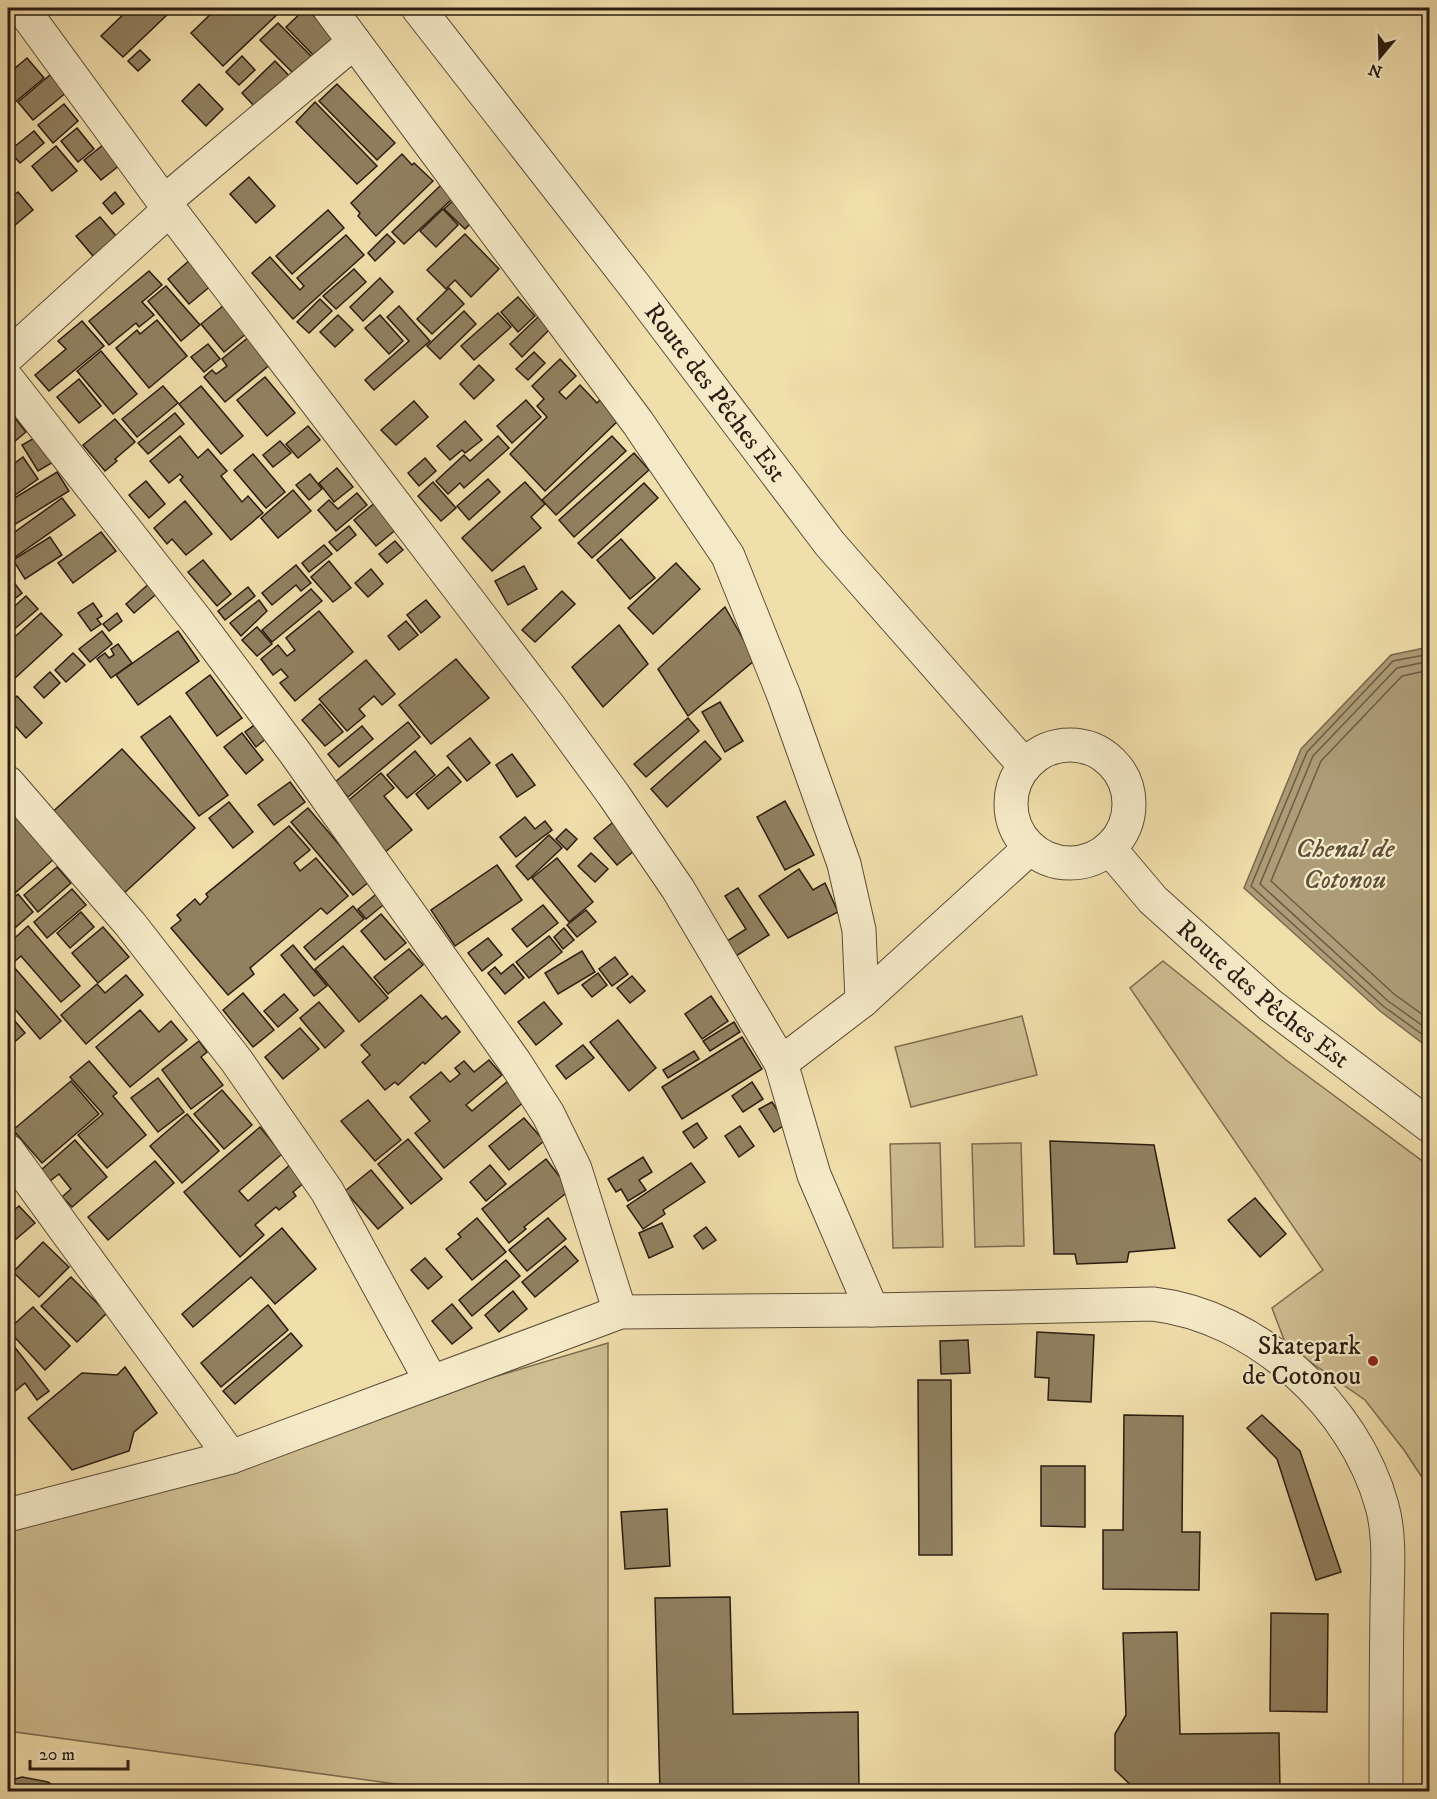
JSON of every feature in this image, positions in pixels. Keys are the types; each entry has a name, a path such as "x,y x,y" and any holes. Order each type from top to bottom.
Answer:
{"street":[{"path":"22,8 167,205 548,705 614,794 678,889 781,1063 814,1175 872,1311"},
{"path":"328,8 638,423 728,556 784,696 844,864 859,930 862,1001"},
{"name":"Route des Pêches Est","path":"418,8 637,289 830,544 1025,766"},
{"path":"8,356 167,205 354,42"},
{"path":"8,380 196,620 289,744 514,1061 548,1114 575,1169 620,1312"},
{"path":"1077,746 1095,751 1111,762 1122,777 1129,796 1128,815 1122,833 1109,848 1095,858 1079,863 1062,862 1045,858 1030,848 1019,834 1013,817 1011,799 1015,782 1025,766 1040,753 1057,747 1077,746"},
{"path":"8,783 130,924 236,1060 327,1191 431,1381"},
{"path":"781,1063 862,1001 1030,848"},
{"name":"Route des Pêches Est","path":"1109,848 1153,900 1270,1005 1430,1126"},
{"path":"8,1150 231,1457"},
{"path":"8,1515 231,1457 620,1312 872,1311 1153,1304 1175,1307 1199,1313 1232,1328 1258,1343 1292,1368 1323,1399 1350,1435 1371,1472 1383,1508 1387,1549 1386,1791"}],"shaded area":[{"path":"1163,961 1286,1060 1429,1166 1429,1488 1404,1450 1365,1400 1286,1345 1272,1308 1323,1270 1130,988"},
{"path":"1022,1016 1037,1075 911,1107 895,1047"},
{"path":"940,1143 943,1247 893,1248 890,1144"},
{"path":"1021,1143 1024,1246 975,1247 972,1144"},
{"path":"608,1343 608,1791 447,1791 8,1731 8,1522"}],"water":[{"name":"Chenal de Cotonou","path":"1430,647 1429,1048 1380,1011 1244,888 1301,749 1391,655"}],"building":[{"path":"130,8 169,8 172,10 123,57 101,36"},
{"path":"217,8 284,8 223,66 191,33"},
{"path":"306,8 336,38 316,58 286,27"},
{"path":"278,23 314,59 296,76 260,40"},
{"path":"140,50 150,60 138,71 128,61"},
{"path":"242,56 255,70 239,85 226,72"},
{"path":"27,58 44,78 13,104 8,98 8,74"},
{"path":"275,61 294,81 256,108 242,93"},
{"path":"57,69 73,87 33,120 18,102"},
{"path":"199,84 223,109 206,126 182,101"},
{"path":"337,84 395,143 377,160 319,101"},
{"path":"315,102 377,166 357,184 296,122"},
{"path":"64,104 78,121 53,143 38,125"},
{"path":"77,128 94,149 78,162 61,141"},
{"path":"34,131 44,143 20,163 9,151"},
{"path":"103,145 120,165 101,180 84,160"},
{"path":"56,146 77,171 52,191 32,166"},
{"path":"402,154 433,181 376,236 358,216 360,213 351,203"},
{"path":"249,177 275,206 256,223 230,194"},
{"path":"441,185 453,198 404,244 392,232"},
{"path":"18,192 33,210 8,231 8,200"},
{"path":"115,192 124,204 112,214 103,203"},
{"path":"455,199 475,219 465,229 444,209"},
{"path":"443,209 458,225 436,247 420,231"},
{"path":"328,210 344,228 292,274 276,256"},
{"path":"100,217 117,237 93,256 76,236"},
{"path":"387,234 395,242 375,261 368,253"},
{"path":"465,234 499,269 471,297 455,280 446,289 427,270"},
{"path":"346,235 364,255 293,319 252,273 270,257 300,290 304,286 297,278"},
{"path":"191,259 212,285 189,304 168,279"},
{"path":"354,269 366,282 336,309 323,296"},
{"path":"149,271 162,285 142,302 154,315 139,327 136,323 109,345 89,321"},
{"path":"380,278 393,292 363,321 350,307"},
{"path":"166,286 200,325 181,341 148,301"},
{"path":"449,288 464,304 432,334 417,319"},
{"path":"518,297 535,316 518,332 501,312"},
{"path":"320,299 332,311 309,333 297,322"},
{"path":"224,305 247,333 224,352 201,324"},
{"path":"399,306 430,341 374,390 365,380 409,341 387,317"},
{"path":"464,311 476,324 440,359 427,346"},
{"path":"498,313 511,327 474,360 461,346"},
{"path":"338,315 353,330 335,347 320,332"},
{"path":"380,315 403,341 389,354 365,328"},
{"path":"538,317 550,329 522,357 510,344"},
{"path":"157,320 187,356 149,388 116,348 137,330 140,334"},
{"path":"82,321 104,346 49,391 35,375 66,349 58,341"},
{"path":"250,336 272,363 225,402 204,377 212,370 216,374 227,366 222,359"},
{"path":"208,344 220,359 204,372 191,357"},
{"path":"101,351 137,394 113,414 77,371"},
{"path":"534,352 545,363 528,380 516,369"},
{"path":"560,359 576,376 559,392 566,399 580,385 597,403 602,398 621,418 545,491 510,454 547,417 537,406 544,399 532,386"},
{"path":"479,365 494,380 474,399 460,384"},
{"path":"265,377 295,413 267,436 237,400"},
{"path":"79,379 101,406 79,423 57,397"},
{"path":"163,386 178,403 137,437 122,419"},
{"path":"201,386 243,436 221,454 179,404"},
{"path":"526,400 541,417 512,443 497,426"},
{"path":"414,401 428,417 396,445 381,430"},
{"path":"8,409 26,432 8,447"},
{"path":"175,413 184,424 148,454 138,443"},
{"path":"115,419 135,442 105,471 83,445"},
{"path":"465,421 482,440 465,453 462,450 450,460 437,446"},
{"path":"308,426 320,440 298,458 286,444"},
{"path":"45,432 60,458 38,471 22,445"},
{"path":"180,436 198,458 208,449 227,471 221,476 242,502 248,496 263,513 231,540 180,480 183,477 180,474 169,483 150,461"},
{"path":"498,436 509,448 464,488 460,483 448,494 436,481 464,455 470,461"},
{"path":"612,436 626,451 556,515 542,500"},
{"path":"280,441 291,453 273,467 263,455"},
{"path":"634,453 649,470 574,537 559,520"},
{"path":"253,454 285,492 266,508 234,470"},
{"path":"23,457 38,479 8,500 8,468"},
{"path":"425,458 436,471 419,486 408,473"},
{"path":"337,468 353,487 334,502 319,483"},
{"path":"57,472 69,491 14,525 8,513 8,502"},
{"path":"310,474 322,489 309,500 296,485"},
{"path":"488,479 500,492 469,520 457,506"},
{"path":"146,481 165,504 149,518 129,495"},
{"path":"433,482 456,508 441,521 418,496"},
{"path":"525,482 545,504 531,517 541,528 492,571 462,538"},
{"path":"644,483 658,498 592,558 578,543"},
{"path":"293,490 311,511 278,538 261,518"},
{"path":"357,493 367,505 336,531 318,510 329,500 338,509"},
{"path":"62,498 75,515 8,562 8,537"},
{"path":"185,501 212,534 186,555 172,539 167,544 154,528"},
{"path":"376,502 398,528 376,546 354,520"},
{"path":"349,526 356,535 337,551 329,542"},
{"path":"101,532 116,551 73,583 58,563"},
{"path":"50,537 62,555 25,579 13,560"},
{"path":"621,539 655,578 630,599 597,560"},
{"path":"395,541 403,550 387,563 379,554"},
{"path":"324,545 332,554 309,572 302,563"},
{"path":"203,560 231,594 217,606 188,572"},
{"path":"329,561 351,588 333,602 311,577"},
{"path":"676,563 700,589 653,634 628,608"},
{"path":"296,565 311,583 301,591 296,585 272,605 262,593"},
{"path":"524,566 537,589 508,605 495,581"},
{"path":"371,569 383,584 368,597 355,583"},
{"path":"9,576 22,593 8,604 8,578"},
{"path":"152,581 160,591 134,613 126,604"},
{"path":"248,587 255,596 225,620 218,611"},
{"path":"311,589 322,601 272,642 262,630"},
{"path":"562,591 575,604 535,642 522,630"},
{"path":"26,596 38,609 11,632 8,628 8,612"},
{"path":"259,600 267,611 241,636 230,623"},
{"path":"426,600 440,617 421,633 407,615"},
{"path":"93,603 102,616 97,619 101,624 91,631 78,613"},
{"path":"725,607 755,660 688,716 658,669"},
{"path":"319,611 353,652 295,701 280,683 288,677 281,669 273,675 261,659 278,645 287,656 295,650 286,638"},
{"path":"41,613 62,635 13,680 8,674 8,643"},
{"path":"117,613 122,621 109,631 103,624"},
{"path":"406,621 418,635 399,650 388,636"},
{"path":"619,625 648,664 603,707 572,667"},
{"path":"257,627 272,644 257,656 242,640"},
{"path":"102,631 112,644 90,662 79,649"},
{"path":"178,631 199,661 138,705 116,675"},
{"path":"118,644 132,663 111,678 97,659 105,653 109,658 114,655 111,649"},
{"path":"73,653 85,665 66,682 55,670"},
{"path":"456,659 489,698 431,744 399,705"},
{"path":"366,660 395,694 382,705 374,696 359,709 365,716 347,731 319,699"},
{"path":"50,672 60,683 44,698 34,687"},
{"path":"210,675 242,718 217,736 186,693"},
{"path":"17,696 42,723 26,738 8,718 8,706"},
{"path":"720,702 743,741 725,752 702,712"},
{"path":"320,704 343,732 325,746 302,720"},
{"path":"170,716 228,795 199,816 141,737"},
{"path":"688,718 699,731 646,777 634,764"},
{"path":"408,722 420,737 348,797 335,782"},
{"path":"257,723 268,737 256,747 245,732"},
{"path":"362,726 373,739 339,767 328,754"},
{"path":"242,733 263,760 246,774 224,747"},
{"path":"470,738 490,763 467,781 447,756"},
{"path":"705,741 721,759 667,807 651,789"},
{"path":"122,749 195,828 122,895 48,816"},
{"path":"415,751 435,775 407,798 387,775"},
{"path":"512,754 535,785 517,797 496,765"},
{"path":"448,767 461,782 428,809 416,794"},
{"path":"381,773 394,788 384,796 412,830 384,853 344,804"},
{"path":"290,782 305,802 274,825 258,805"},
{"path":"785,801 814,855 785,870 757,817"},
{"path":"229,802 253,832 233,848 209,818"},
{"path":"8,806 54,859 8,899 8,869 11,866 8,863 8,827 11,824 8,820"},
{"path":"308,808 370,881 353,895 291,822"},
{"path":"525,817 535,829 545,821 552,830 516,857 500,837"},
{"path":"617,819 640,846 617,865 594,838"},
{"path":"289,826 310,850 294,863 300,871 316,858 348,896 327,914 321,908 250,968 254,974 228,995 171,928 181,920 177,915 195,899 200,905 208,897 206,894"},
{"path":"566,829 577,839 567,850 556,839"},
{"path":"549,835 562,848 528,880 516,866"},
{"path":"591,853 608,869 595,882 578,866"},
{"path":"557,858 593,902 569,922 532,878"},
{"path":"497,865 522,900 455,946 431,910"},
{"path":"57,867 71,883 38,912 24,895"},
{"path":"799,869 813,890 825,883 838,912 788,938 759,896"},
{"path":"738,888 769,935 733,958 724,943 746,929 725,896"},
{"path":"72,889 86,905 47,938 34,922"},
{"path":"380,891 388,901 366,919 358,909"},
{"path":"18,894 33,912 8,934 8,903"},
{"path":"543,905 558,923 527,947 512,929"},
{"path":"353,906 364,919 315,960 304,947"},
{"path":"586,910 596,922 577,937 567,925"},
{"path":"81,912 94,927 70,948 57,933"},
{"path":"381,914 406,943 385,960 361,931"},
{"path":"28,926 80,986 61,1002 21,956 8,967 8,944"},
{"path":"103,927 129,957 98,983 72,953"},
{"path":"564,928 574,940 563,949 554,937"},
{"path":"549,936 562,952 529,978 516,962"},
{"path":"488,938 502,955 482,971 468,953"},
{"path":"293,945 327,986 314,996 281,955"},
{"path":"343,946 388,998 359,1022 315,969"},
{"path":"409,949 423,965 388,994 374,977"},
{"path":"582,951 595,972 558,994 545,973"},
{"path":"615,957 628,974 612,986 599,969"},
{"path":"513,964 524,978 505,994 488,973 495,967 501,974"},
{"path":"13,966 61,1021 40,1039 8,1001 8,971"},
{"path":"598,973 607,985 592,997 582,985"},
{"path":"126,975 143,995 86,1044 61,1015 97,984 105,993"},
{"path":"632,976 645,991 630,1003 617,988"},
{"path":"243,993 274,1030 253,1047 223,1010"},
{"path":"284,994 298,1010 278,1027 264,1011"},
{"path":"421,995 442,1019 446,1016 460,1032 398,1085 395,1082 385,1090 362,1062 370,1055 361,1045"},
{"path":"711,996 728,1021 702,1039 685,1014"},
{"path":"319,1002 344,1031 325,1048 300,1018"},
{"path":"544,1002 562,1024 536,1045 518,1022"},
{"path":"140,1010 159,1032 171,1021 187,1040 130,1087 96,1047"},
{"path":"8,1013 25,1033 11,1045 8,1041"},
{"path":"618,1020 656,1068 629,1091 590,1042"},
{"path":"734,1022 740,1032 710,1051 703,1041"},
{"path":"300,1028 319,1049 283,1079 265,1057"},
{"path":"742,1037 762,1069 682,1119 662,1087"},
{"path":"199,1041 207,1052 201,1057 223,1085 191,1109 162,1070"},
{"path":"583,1045 594,1058 566,1079 556,1066"},
{"path":"694,1051 699,1059 668,1078 663,1070"},
{"path":"489,1060 502,1075 466,1105 472,1111 508,1081 525,1101 444,1168 415,1133 430,1121 410,1097 441,1072 450,1082 460,1074 455,1068 464,1061 474,1072"},
{"path":"89,1061 117,1093 113,1096 146,1135 107,1168 78,1135 103,1114 70,1077"},
{"path":"158,1078 184,1112 158,1132 131,1098"},
{"path":"71,1081 99,1114 42,1163 13,1130"},
{"path":"752,1082 763,1099 743,1112 732,1096"},
{"path":"222,1090 252,1125 224,1149 194,1114"},
{"path":"368,1100 401,1140 375,1161 341,1121"},
{"path":"772,1102 786,1124 774,1132 759,1109"},
{"path":"187,1114 219,1151 182,1183 150,1146"},
{"path":"524,1118 544,1141 509,1170 489,1146"},
{"path":"697,1123 707,1138 694,1148 683,1132"},
{"path":"740,1126 754,1146 739,1157 725,1136"},
{"path":"260,1127 282,1154 239,1191 248,1201 291,1164 306,1181 293,1192 296,1196 279,1210 276,1207 255,1225 264,1235 240,1257 184,1192"},
{"path":"408,1139 442,1179 411,1204 378,1164"},
{"path":"75,1140 107,1177 72,1207 62,1197 71,1189 59,1174 50,1181 40,1171"},
{"path":"1050,1141 1154,1145 1175,1248 1129,1252 1127,1262 1077,1264 1075,1254 1054,1254"},
{"path":"643,1157 652,1172 639,1180 646,1190 628,1201 621,1189 616,1192 608,1179"},
{"path":"546,1159 570,1190 524,1227 526,1229 509,1243 482,1209"},
{"path":"155,1161 174,1183 108,1240 88,1217"},
{"path":"691,1163 705,1182 663,1210 665,1214 643,1229 627,1206"},
{"path":"490,1165 506,1184 486,1201 470,1182"},
{"path":"371,1170 403,1208 378,1229 345,1191"},
{"path":"1255,1198 1286,1234 1260,1257 1228,1220"},
{"path":"19,1206 35,1223 8,1246 8,1215"},
{"path":"477,1218 506,1252 472,1280 446,1249 461,1237 458,1234"},
{"path":"548,1218 566,1239 527,1271 509,1250"},
{"path":"662,1223 673,1247 649,1258 639,1233"},
{"path":"706,1227 716,1240 703,1249 694,1236"},
{"path":"282,1228 316,1269 275,1304 251,1277 193,1327 182,1314"},
{"path":"43,1242 69,1267 39,1297 13,1272"},
{"path":"565,1246 578,1261 535,1297 522,1282"},
{"path":"425,1258 442,1277 428,1289 411,1270"},
{"path":"506,1260 520,1276 472,1316 459,1300"},
{"path":"71,1277 107,1313 77,1342 41,1306"},
{"path":"513,1291 527,1309 499,1332 485,1315"},
{"path":"452,1304 472,1328 452,1344 432,1321"},
{"path":"268,1305 288,1330 221,1387 201,1363"},
{"path":"33,1307 70,1346 45,1370 8,1330"},
{"path":"1037,1332 1094,1335 1091,1402 1048,1400 1049,1378 1035,1377"},
{"path":"291,1333 302,1346 235,1404 223,1391"},
{"path":"968,1340 970,1373 941,1374 940,1341"},
{"path":"13,1345 49,1391 37,1400 25,1383 14,1392 8,1383 8,1349"},
{"path":"125,1367 157,1413 134,1432 129,1451 72,1470 28,1418 82,1373 117,1375"},
{"path":"918,1380 951,1380 952,1555 919,1555"},
{"path":"1124,1415 1183,1416 1182,1532 1200,1532 1199,1590 1103,1589 1103,1530 1123,1530"},
{"path":"1262,1415 1300,1451 1341,1572 1316,1580 1277,1459 1247,1428"},
{"path":"1041,1466 1085,1466 1085,1527 1041,1526"},
{"path":"667,1509 670,1566 625,1569 621,1512"},
{"path":"730,1597 733,1714 858,1712 859,1789 660,1792 655,1598"},
{"path":"1271,1613 1328,1614 1327,1712 1270,1711"},
{"path":"1177,1632 1180,1734 1279,1733 1280,1792 1138,1792 1115,1770 1115,1734 1126,1715 1123,1633"},
{"path":"22,1777 48,1782 62,1792 8,1792 8,1781"}],"place":[{"name":"Skatepark de Cotonou","path":"1373,1361"}]}
